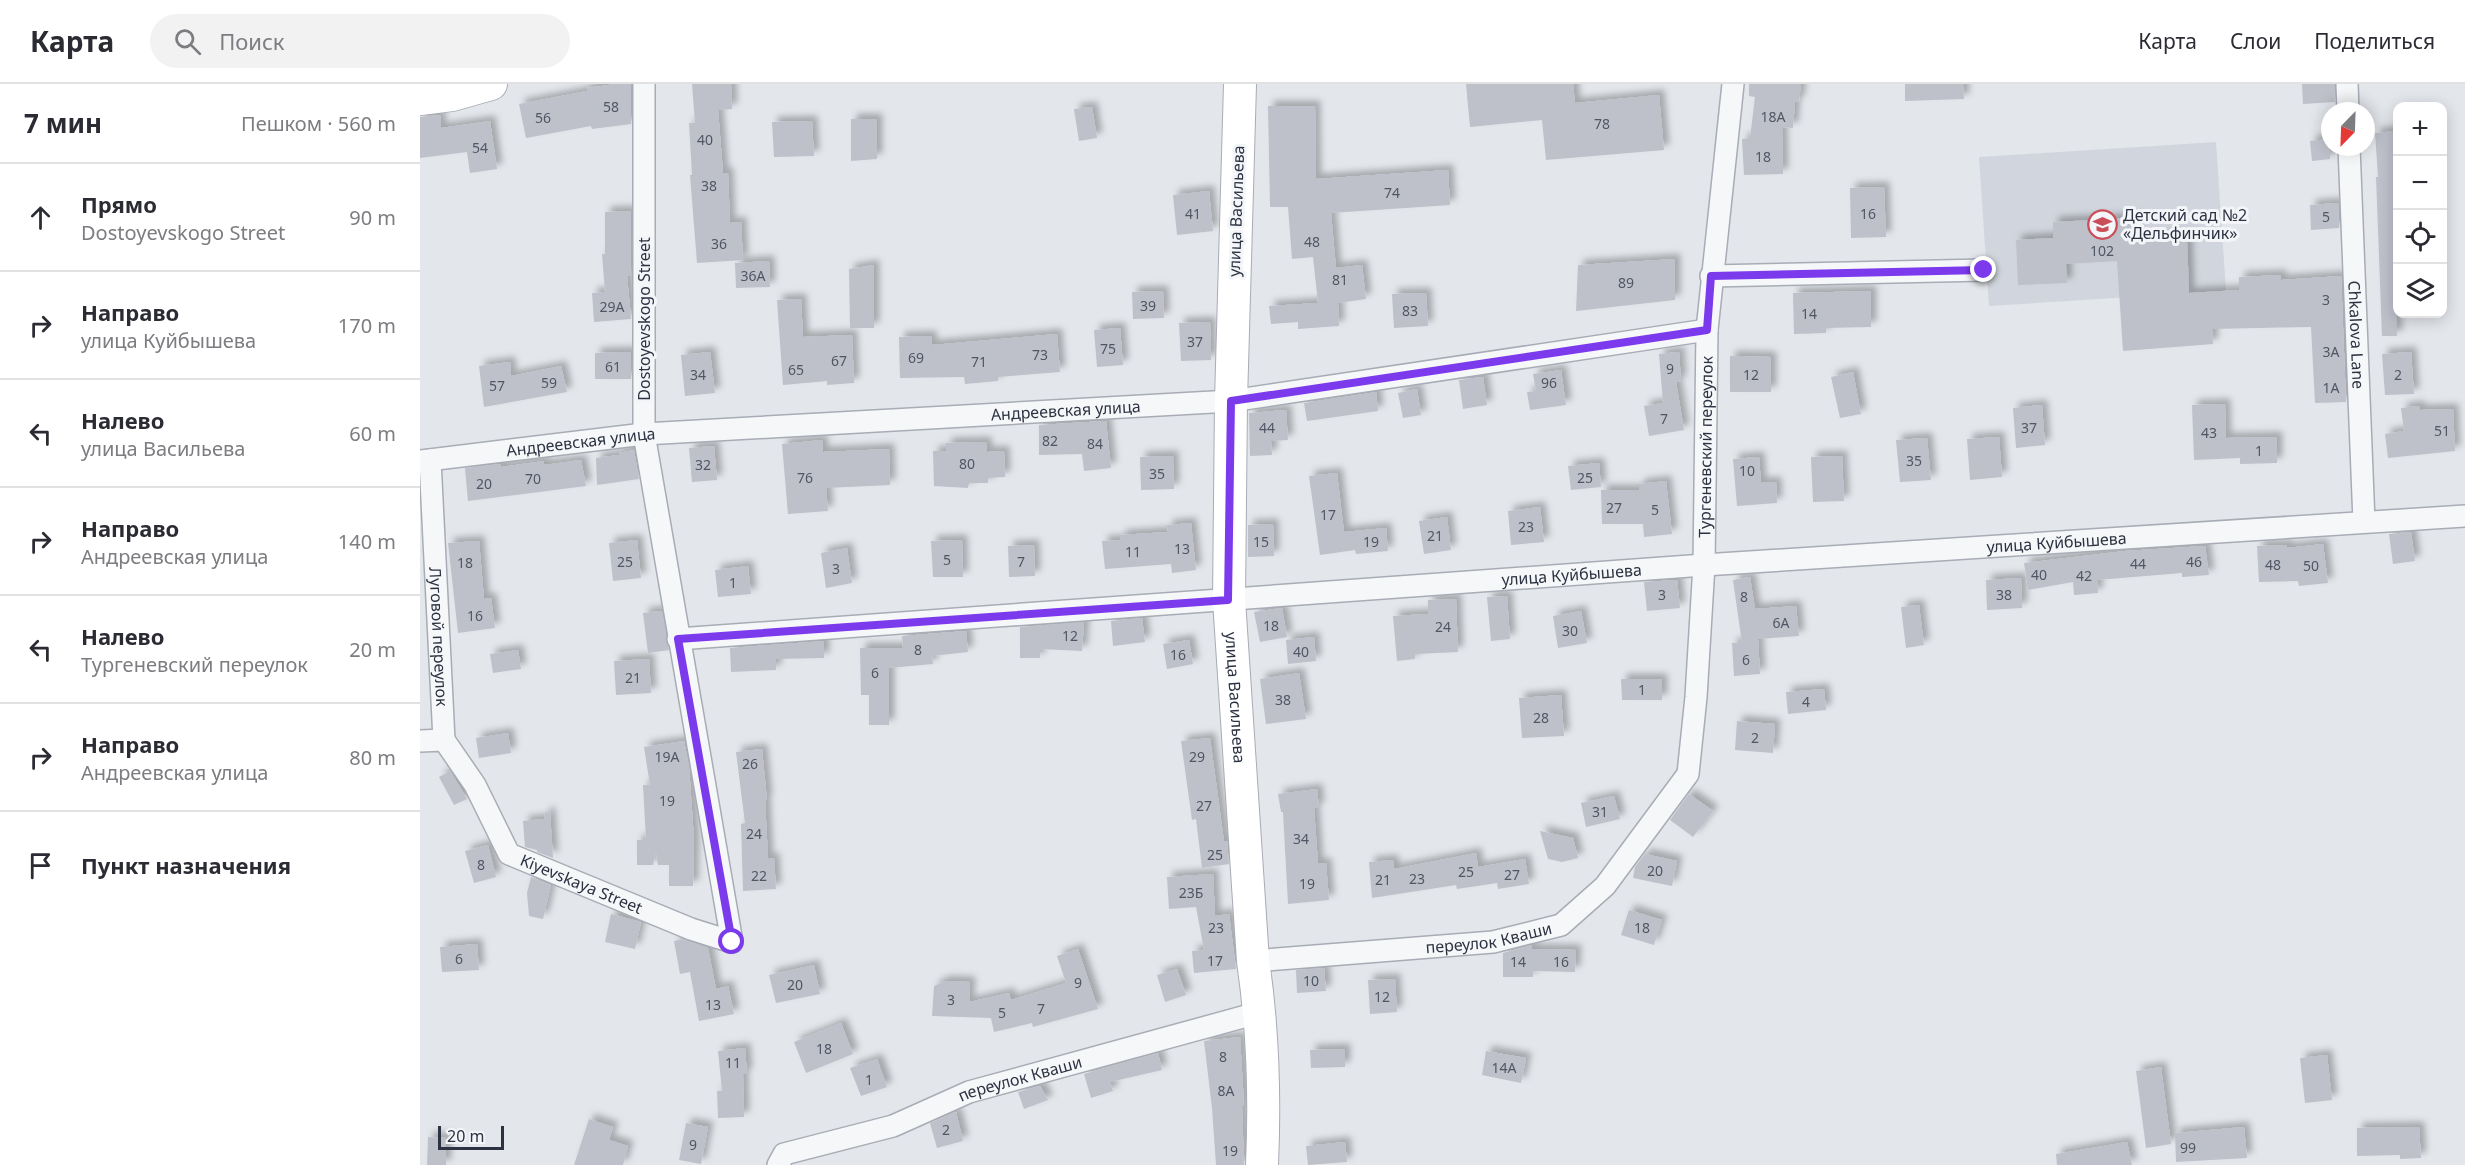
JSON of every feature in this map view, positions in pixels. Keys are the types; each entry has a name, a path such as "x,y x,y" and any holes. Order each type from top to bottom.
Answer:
{"street":[{"path":"420,99 452,95 491,84"},
{"name":"Dostoyevskogo Street","path":"644,84 644,434 732,942"},
{"name":"улица Васильева","path":"1240,84 1228,600 1253,961 1261,1012 1264,1112 1262,1165"},
{"name":"Тургеневский переулок","path":"1688,774 1696,697 1704,565 1707,330 1733,84"},
{"path":"2347,84 2348,102"},
{"name":"Chkalova Lane","path":"2349,156 2364,522"},
{"path":"1711,276 1984,270"},
{"name":"Андреевская улица","path":"425,461 644,434 1231,401 1707,330"},
{"name":"Луговой переулок","path":"425,461 444,740"},
{"name":"улица Куйбышева","path":"678,639 1704,565 2465,516"},
{"path":"420,741 444,740"},
{"name":"Kiyevskaya Street","path":"444,740 475,785 509,854 691,929 732,942"},
{"name":"переулок Кваши","path":"1253,961 1493,942 1561,925 1605,886 1688,774"},
{"name":"переулок Кваши","path":"781,1160 893,1126 969,1092 1261,1012"}],"shaded area":[{"name":"Детский сад №2 «Дельфинчик»","path":"2216,142 2226,291 1989,306 1979,157"}],"building":[{"path":"631,84 631,124 592,129 591,126 526,138 519,104 587,91 587,88"},
{"path":"692,84 731,84 732,109 718,110 723,173 728,173 730,223 741,222 743,260 697,263 690,175 692,175 689,123 695,123"},
{"path":"1466,84 1573,84 1575,103 1659,95 1664,150 1546,160 1542,120 1470,127"},
{"path":"1749,84 1801,84 1799,102 1795,101 1793,128 1782,127 1783,174 1744,175 1742,139 1750,138 1755,97 1749,96"},
{"path":"1905,84 1963,84 1964,99 1905,101"},
{"path":"2302,84 2334,84 2335,102 2303,104"},
{"path":"1268,106 1315,106 1316,179 1448,170 1450,205 1331,213 1336,268 1362,265 1366,299 1338,303 1339,326 1298,329 1298,322 1271,324 1269,306 1318,303 1313,257 1292,259 1288,207 1270,207"},
{"path":"1092,107 1097,138 1079,141 1074,109"},
{"path":"440,115 441,128 490,121 497,169 470,173 467,152 420,158 420,117"},
{"path":"851,119 877,119 877,159 851,161"},
{"path":"812,121 814,156 774,157 772,122"},
{"path":"2393,131 2393,318 2397,318 2397,336 2382,336 2375,133"},
{"path":"2321,140 2321,156 2330,156 2330,159 2312,161 2310,141"},
{"path":"1884,187 1886,237 1851,238 1850,188"},
{"path":"1209,191 1213,231 1177,235 1173,195"},
{"path":"2338,203 2339,228 2311,230 2310,205"},
{"path":"631,211 631,276 627,276 631,319 594,322 592,293 605,292 602,254 605,254 605,212"},
{"path":"2134,218 2135,238 2187,236 2189,293 2239,290 2239,277 2281,275 2281,280 2341,276 2346,402 2315,403 2311,327 2212,329 2213,344 2123,351 2117,261 2066,264 2067,283 2018,285 2016,240 2053,238 2053,222"},
{"path":"1675,259 1675,300 1576,311 1578,265"},
{"path":"769,261 770,287 736,288 735,263"},
{"path":"874,265 874,328 850,328 849,269"},
{"path":"1163,291 1164,318 1133,319 1132,292"},
{"path":"1871,291 1871,327 1826,328 1826,333 1794,334 1793,293"},
{"path":"1426,293 1428,326 1394,328 1392,294"},
{"path":"801,299 803,337 852,335 854,383 827,385 827,381 783,385 777,300"},
{"path":"1210,322 1211,360 1181,361 1179,323"},
{"path":"1120,328 1123,365 1097,367 1094,330"},
{"path":"1057,334 1060,372 998,377 998,381 965,384 964,377 900,378 899,337 931,336 932,345"},
{"path":"631,352 631,379 595,379 595,353"},
{"path":"710,352 715,393 685,396 681,355"},
{"path":"1679,352 1681,381 1676,382 1684,430 1649,436 1644,406 1663,403 1659,354"},
{"path":"2411,352 2414,394 2385,395 2382,354"},
{"path":"1730,356 1771,357 1771,392 1730,392"},
{"path":"510,362 511,376 561,366 567,392 484,407 479,366"},
{"path":"1561,370 1566,405 1530,410 1527,392 1536,391 1533,374"},
{"path":"1853,372 1861,414 1840,418 1831,377"},
{"path":"1483,377 1487,405 1463,409 1459,380"},
{"path":"1417,389 1421,415 1403,418 1398,393"},
{"path":"1376,392 1378,411 1307,421 1304,403"},
{"path":"2225,404 2226,438 2277,437 2277,463 2240,464 2240,458 2194,460 2192,405"},
{"path":"2042,405 2045,445 2016,448 2013,408"},
{"path":"2419,406 2420,410 2453,409 2455,451 2388,458 2385,434 2404,431 2401,408"},
{"path":"1286,410 1288,440 1271,441 1272,455 1250,456 1249,413"},
{"path":"1106,421 1111,468 1084,471 1082,454 1039,455 1039,425"},
{"path":"1999,437 2002,477 1970,480 1967,439"},
{"path":"1927,438 1931,480 1900,482 1896,440"},
{"path":"822,440 823,452 889,449 890,485 826,488 828,511 788,514 782,444"},
{"path":"986,442 987,452 1004,451 1005,477 988,478 988,483 969,483 968,488 934,486 933,451 946,451 946,443"},
{"path":"714,446 717,480 692,482 689,448"},
{"path":"634,450 639,479 597,485 596,458 619,455 619,453"},
{"path":"1173,456 1174,489 1141,490 1140,457"},
{"path":"1842,456 1844,501 1813,502 1811,457"},
{"path":"1759,457 1761,483 1776,482 1777,503 1737,506 1733,459"},
{"path":"581,460 586,486 468,501 465,468 500,464 501,467 544,461 544,465"},
{"path":"1599,463 1601,487 1571,490 1568,466"},
{"path":"1337,473 1344,532 1386,528 1388,551 1356,554 1355,550 1320,555 1309,476"},
{"path":"1666,481 1672,534 1644,537 1643,524 1602,524 1601,490 1639,490 1639,484"},
{"path":"1540,507 1544,542 1511,545 1508,511"},
{"path":"1447,517 1451,550 1424,554 1419,521"},
{"path":"1191,523 1196,570 1172,573 1171,564 1105,569 1102,541 1121,540 1120,535 1168,532 1167,525"},
{"path":"1273,524 1274,556 1248,557 1248,525"},
{"path":"2411,532 2415,561 2393,564 2389,534"},
{"path":"637,540 641,578 613,581 609,543"},
{"path":"962,540 963,577 933,577 931,541"},
{"path":"479,541 484,599 491,598 495,628 458,633 448,543"},
{"path":"2323,544 2328,583 2299,586 2298,581 2259,582 2257,546 2287,545 2287,548"},
{"path":"1034,545 1035,576 1009,577 1008,546"},
{"path":"2205,546 2209,575 2182,577 2182,573 2097,580 2098,593 2074,595 2073,582 2028,590 2024,563 2125,551"},
{"path":"847,548 852,583 826,588 821,553"},
{"path":"748,566 751,594 718,597 715,570"},
{"path":"1750,577 1755,609 1796,606 1799,636 1758,639 1760,674 1734,676 1732,643 1742,643 1733,580"},
{"path":"2021,578 2022,608 1987,610 1986,580"},
{"path":"1677,580 1680,608 1647,611 1644,582"},
{"path":"1507,596 1510,639 1491,641 1487,597"},
{"path":"1456,599 1458,652 1415,654 1415,659 1397,661 1393,616 1428,614 1428,600"},
{"path":"1919,605 1924,645 1906,648 1901,607"},
{"path":"1282,608 1287,637 1260,642 1254,612"},
{"path":"662,611 669,650 648,653 643,613"},
{"path":"1581,611 1587,643 1558,648 1553,616"},
{"path":"1142,618 1145,642 1113,646 1111,621"},
{"path":"1084,622 1082,651 1040,649 1040,658 1020,658 1020,627"},
{"path":"966,631 968,652 932,656 933,664 889,668 889,725 869,725 869,695 861,695 860,648 903,648 902,636"},
{"path":"1314,637 1316,661 1288,664 1286,640"},
{"path":"1189,640 1193,664 1167,669 1163,644"},
{"path":"824,641 824,658 776,659 776,670 731,672 730,648"},
{"path":"518,650 521,669 493,673 490,654"},
{"path":"649,659 651,693 616,695 614,661"},
{"path":"1299,673 1306,719 1266,724 1260,679"},
{"path":"1621,679 1662,679 1662,700 1622,700"},
{"path":"1824,689 1826,710 1788,714 1786,692"},
{"path":"1561,695 1564,736 1522,738 1519,698"},
{"path":"1737,721 1775,724 1773,753 1735,750"},
{"path":"508,733 511,753 479,758 476,738"},
{"path":"1210,738 1229,864 1202,868 1196,819 1192,820 1181,741"},
{"path":"684,741 689,766 694,840 693,886 669,886 669,865 658,865 656,852 653,865 637,865 637,840 646,840 643,785 650,785 644,747"},
{"path":"762,749 767,800 765,800 768,859 774,858 776,889 743,891 741,824 745,823 736,752"},
{"path":"450,771 467,799 454,805 439,777"},
{"path":"1317,789 1319,808 1314,808 1318,864 1326,863 1329,900 1288,904 1283,812 1281,812 1278,794"},
{"path":"1689,794 1713,811 1693,837 1670,820"},
{"path":"1614,796 1620,819 1586,827 1581,803"},
{"path":"545,812 550,813 553,858 525,847 523,821 544,819"},
{"path":"1540,831 1573,838 1578,858 1562,862 1548,859"},
{"path":"488,845 496,877 474,883 465,851"},
{"path":"1476,853 1478,867 1525,859 1529,884 1498,889 1497,883 1457,889 1456,885 1372,898 1369,862 1393,860 1394,869"},
{"path":"1645,854 1677,861 1672,886 1633,878 1635,867"},
{"path":"1213,874 1215,916 1229,914 1236,969 1194,973 1192,951 1204,950 1196,907 1169,909 1167,877"},
{"path":"531,877 551,885 543,919 529,916 527,893"},
{"path":"1629,910 1662,920 1654,945 1621,935"},
{"path":"611,914 641,922 635,949 605,942"},
{"path":"683,939 708,948 716,989 728,986 734,1014 699,1021 690,972 680,974 674,941"},
{"path":"477,944 479,970 442,972 440,947"},
{"path":"1532,945 1532,949 1576,950 1575,972 1533,971 1533,977 1503,977 1503,953"},
{"path":"1078,949 1098,1009 1033,1027 1032,1023 994,1032 991,1018 932,1016 934,986 945,981 970,982 969,1002 1009,993 1011,1000 1066,983 1057,956"},
{"path":"814,965 820,994 776,1003 769,975"},
{"path":"1324,968 1326,991 1297,993 1296,970"},
{"path":"1177,969 1186,995 1165,1002 1157,975"},
{"path":"1395,979 1397,1012 1370,1014 1368,980"},
{"path":"841,1023 853,1054 806,1073 794,1042"},
{"path":"1240,1037 1244,1105 1242,1106 1244,1165 1216,1165 1204,1041"},
{"path":"745,1048 747,1074 743,1074 744,1117 718,1118 717,1091 722,1091 718,1051"},
{"path":"1345,1049 1345,1067 1311,1068 1310,1050"},
{"path":"1486,1051 1526,1058 1521,1083 1482,1075"},
{"path":"1158,1053 1162,1070 1110,1082 1113,1091 1091,1098 1084,1074"},
{"path":"2327,1055 2332,1100 2305,1103 2300,1058"},
{"path":"877,1059 887,1087 861,1096 850,1068"},
{"path":"2161,1067 2171,1144 2146,1148 2136,1071"},
{"path":"1040,1086 1048,1100 1024,1109 1018,1092"},
{"path":"956,1112 963,1141 937,1148 930,1123"},
{"path":"589,1119 613,1127 609,1140 628,1146 623,1165 574,1165"},
{"path":"686,1123 708,1127 701,1164 679,1160"},
{"path":"2244,1127 2247,1158 2176,1162 2175,1133"},
{"path":"2419,1127 2421,1158 2400,1159 2400,1155 2357,1156 2357,1128"},
{"path":"428,1137 446,1138 446,1165 427,1165"},
{"path":"1345,1142 1347,1162 1308,1165 1306,1146"},
{"path":"2127,1142 2132,1165 2057,1165 2056,1154"}],"place":[{"name":"Детский сад №2 «Дельфинчик»","path":"2102,224"}],"route":[{"path":"732,942 678,639 1228,600 1231,401 1707,330 1711,276 1984,270"}]}
